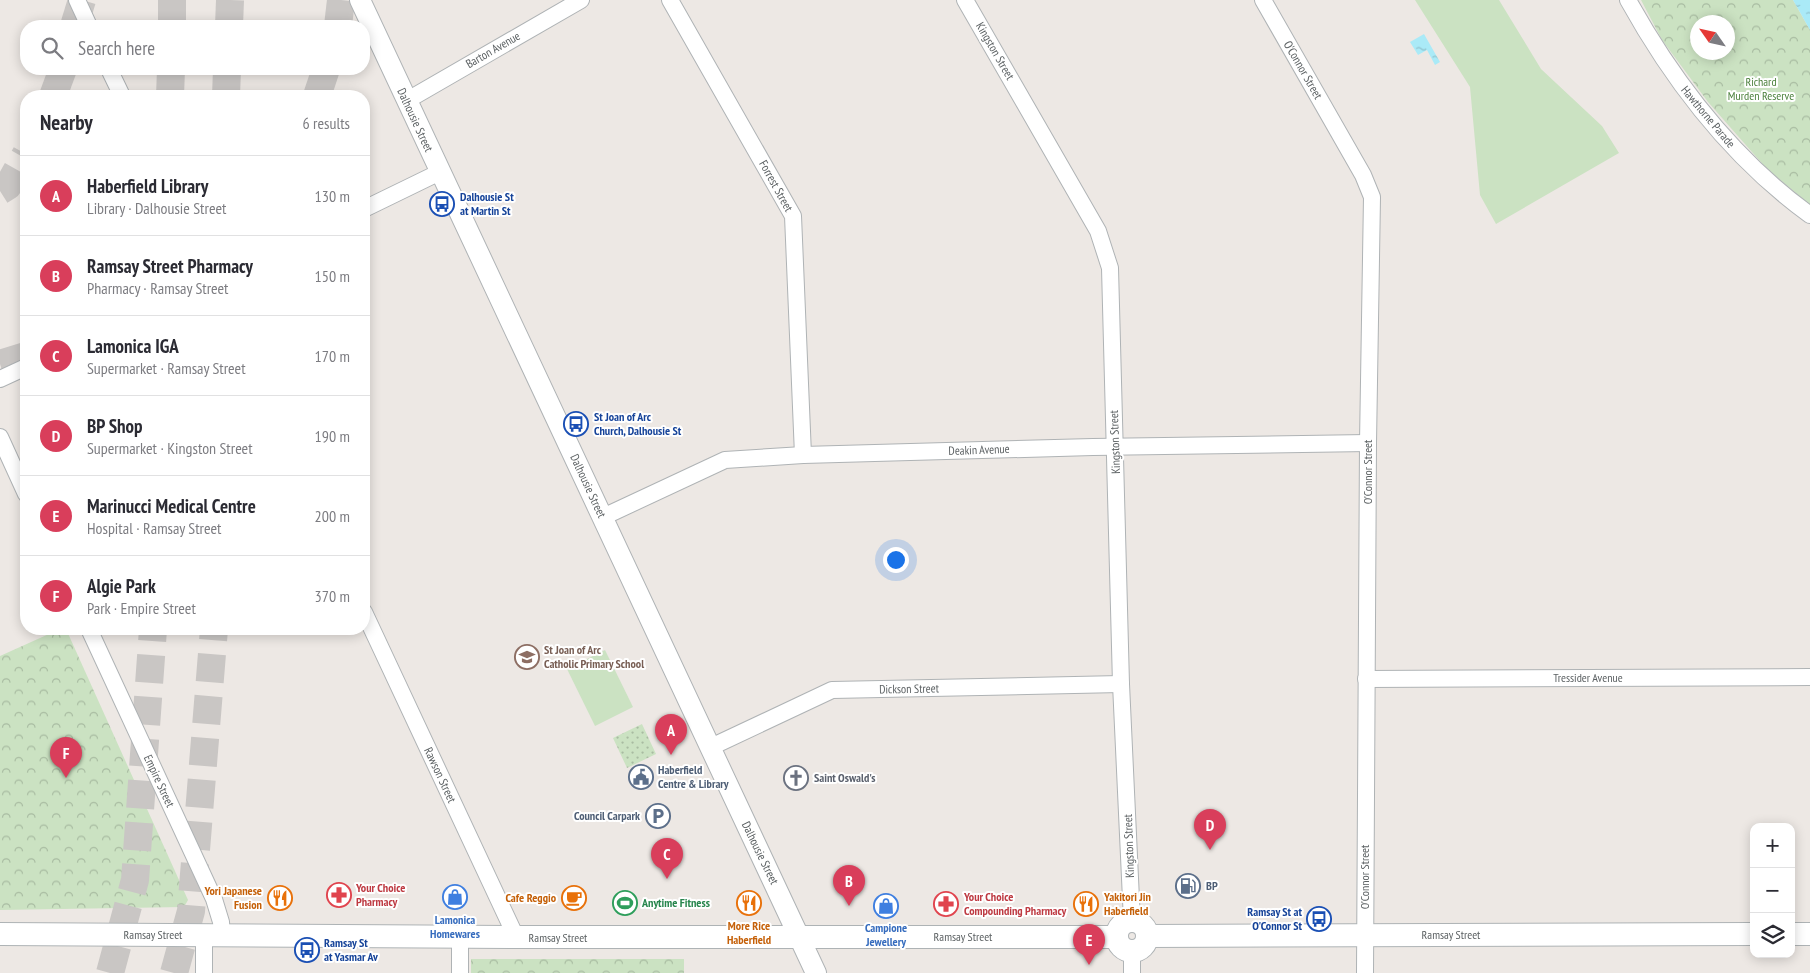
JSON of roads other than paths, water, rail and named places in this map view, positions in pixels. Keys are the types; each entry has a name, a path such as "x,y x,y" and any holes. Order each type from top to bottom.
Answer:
{"main road":[{"name":"Ramsay Street","path":"0,934 800,938 1132,944 1365,935 1750,934"},
{"path":"1795,934 1810,934"}],"street":[{"path":"77,0 87,20"},
{"name":"Dalhousie Street","path":"360,0 369,20"},
{"name":"Barton Avenue","path":"406,101 581,0"},
{"name":"Forrest Street","path":"670,0 793,216 803,455"},
{"name":"Kingston Street","path":"965,0 1098,231 1110,268 1121,684 1132,944"},
{"name":"O'Connor Street","path":"1263,0 1363,175 1372,197 1368,443 1365,973"},
{"name":"Hawthorne Parade","path":"1628,0 1673,74 1725,139 1780,191 1810,215"},
{"name":"Dalhousie Street","path":"370,22 816,973"},
{"path":"112,75 119,90"},
{"path":"370,206 440,172"},
{"path":"0,379 20,370"},
{"path":"0,438 20,481"},
{"name":"Deakin Avenue","path":"603,517 725,460 803,455 1116,446 1368,443"},
{"name":"Rawson Street","path":"370,625 516,938"},
{"name":"Empire Street","path":"91,635 214,899 221,922 213,935 204,973"},
{"name":"Tressider Avenue","path":"1366,679 1810,677"},
{"name":"Dickson Street","path":"711,747 832,690 1121,684"},
{"path":"460,937 460,973"}],"water":[{"path":"1793,0 1810,0 1810,30"},
{"path":"1424,34 1440,62 1435,65 1427,50 1418,55 1410,42"}],"tunnel":[{"path":"76,20 82,0"},
{"path":"172,0 172,20"},
{"path":"229,20 230,0"},
{"path":"339,20 341,0"},
{"path":"55,90 61,75"},
{"path":"170,90 171,75"},
{"path":"226,90 227,75"},
{"path":"319,90 324,75"},
{"path":"0,191 8,186 20,165"},
{"path":"0,364 20,358"},
{"path":"110,973 135,880 153,635"},
{"path":"174,973 191,911 214,635"}],"place":[{"name":"Dalhousie St at Martin St","path":"442,204"},
{"name":"St Joan of Arc Church, Dalhousie St","path":"576,424"},
{"name":"St Joan of Arc Catholic Primary School","path":"527,657"},
{"name":"Haberfield Library","path":"671,755"},
{"name":"Haberfield Centre & Library","path":"641,777"},
{"name":"Algie Park","path":"66,778"},
{"name":"Saint Oswald's","path":"796,778"},
{"name":"Council Carpark","path":"658,816"},
{"name":"BP Shop","path":"1210,850"},
{"name":"Lamonica IGA","path":"667,879"},
{"name":"BP","path":"1188,886"},
{"name":"Your Choice Pharmacy","path":"339,895"},
{"name":"Lamonica Homewares","path":"455,897"},
{"name":"Yori Japanese Fusion","path":"280,898"},
{"name":"Cafe Reggio","path":"574,898"},
{"name":"Anytime Fitness","path":"625,903"},
{"name":"More Rice Haberfield","path":"749,903"},
{"name":"Your Choice Compounding Pharmacy","path":"946,904"},
{"name":"Yakitori Jin Haberfield","path":"1086,904"},
{"name":"Ramsay Street Pharmacy","path":"849,906"},
{"name":"Campione Jewellery","path":"886,906"},
{"name":"Ramsay St at O'Connor St","path":"1319,919"},
{"name":"Ramsay St at Yasmar Av","path":"307,950"},
{"name":"Marinucci Medical Centre","path":"1089,965"}],"park label":[{"name":"Richard Murden Reserve","path":"1761,89"}]}
